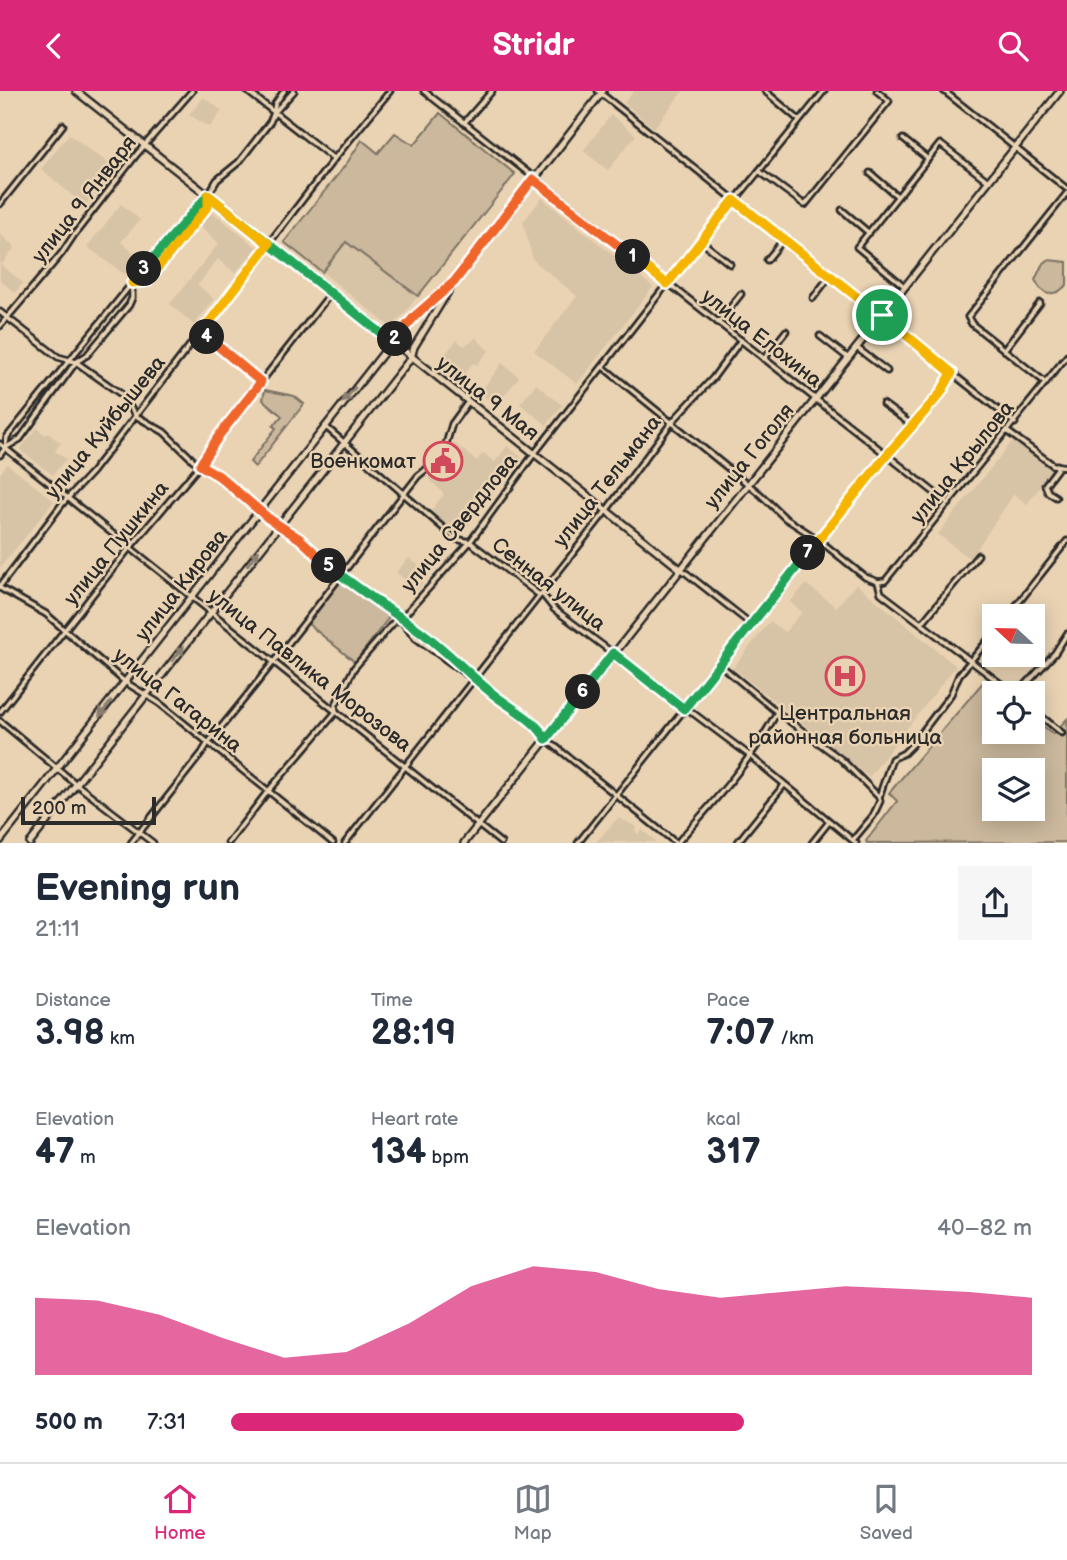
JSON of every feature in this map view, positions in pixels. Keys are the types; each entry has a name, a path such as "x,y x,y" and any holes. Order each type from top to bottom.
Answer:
{"street":[{"name":"улица 9 Мая","path":"76,91 751,624"},
{"name":"улица 9 Января","path":"0,326 62,253 145,145 192,91"},
{"path":"247,91 334,159"},
{"path":"5,448 7,437 132,283 208,195 217,180 239,162 270,122 275,104 284,91"},
{"path":"274,113 294,91"},
{"name":"улица Куйбышева","path":"0,587 68,497 92,472 334,159 390,91"},
{"name":"улица Елохина","path":"424,91 949,504"},
{"path":"464,123 492,91"},
{"path":"765,91 799,120"},
{"name":"улица Свердлова","path":"228,842 335,712 335,706 354,668 470,542 534,454 667,284 824,91"},
{"path":"759,171 805,205 889,101 877,91"},
{"path":"944,91 1067,191 968,317 972,324 1046,383"},
{"name":"улица Гоголя","path":"464,842 1060,91"},
{"path":"601,92 1015,423"},
{"name":"улица Кирова","path":"30,842 411,358 414,347 454,282 601,92"},
{"path":"0,204 63,125"},
{"path":"903,139 928,159"},
{"path":"904,286 857,247 897,196 940,144 988,181"},
{"path":"870,173 897,196"},
{"path":"132,283 147,281 208,206 208,195"},
{"path":"842,210 869,233"},
{"path":"767,260 784,239"},
{"path":"702,242 730,264"},
{"path":"813,298 830,277"},
{"name":"улица Кирова","path":"0,841 392,342 415,316 454,282"},
{"path":"0,455 5,448 20,439 76,362 87,355 129,305 132,283"},
{"name":"улица Пушкина","path":"0,712 130,548 200,465 220,434 331,293"},
{"path":"718,323 741,294"},
{"path":"1004,350 1040,303"},
{"path":"0,312 58,357 76,362 121,394 136,416 164,432 200,465 219,476 278,526 300,539 340,575 400,620 420,631 474,679"},
{"path":"415,316 424,314 429,325"},
{"path":"764,359 786,331"},
{"path":"201,333 261,382"},
{"path":"820,336 847,357"},
{"name":"улица Тельмана","path":"345,842 672,422 713,378 741,340"},
{"path":"856,346 887,372"},
{"name":"улица Крылова","path":"878,582 886,581 1067,356"},
{"path":"603,367 785,518 819,540 865,577 878,582 881,593 998,681"},
{"path":"578,842 886,456 940,394 952,373"},
{"path":"131,842 446,444 452,424 468,402"},
{"path":"883,404 912,425"},
{"name":"Сенная улица","path":"325,426 456,539 470,542 538,594 543,595 554,609 684,709 749,755 855,841"},
{"path":"1008,432 1053,465 1066,465"},
{"name":"улица Павлика Морозова","path":"0,444 501,842"},
{"path":"1056,497 1048,492 1045,485 1057,465"},
{"path":"1017,604 1067,541"},
{"path":"922,623 978,555"},
{"name":"улица Гагарина","path":"0,587 46,614 125,682 159,703 333,842"},
{"path":"400,620 416,638 529,720 546,739 676,842 706,811 749,755 777,712"},
{"path":"1027,681 1055,653 1067,634"},
{"path":"855,841 880,801 892,759 913,744 951,694 959,675 982,647"},
{"path":"719,664 777,712 842,760 879,797"},
{"path":"1045,719 1062,733"},
{"path":"0,721 76,784 153,842"},
{"path":"737,842 784,785"},
{"path":"812,842 829,822"}],"shaded area":[{"path":"634,91 683,91 654,128 624,103"},
{"path":"204,97 222,111 210,127 189,115"},
{"path":"440,113 515,174 418,296 346,242 322,272 284,242 362,140 378,153 395,133 414,145"},
{"path":"611,115 636,135 608,170 583,151"},
{"path":"69,134 116,169 85,206 41,169"},
{"path":"542,198 653,287 577,384 534,351 577,296 533,260 523,222"},
{"path":"121,204 140,220 121,242 143,261 124,274 87,247"},
{"path":"210,210 257,248 235,273 218,259 198,285 214,299 194,325 170,304 219,243 198,225"},
{"path":"0,234 15,247 1,265 23,283 15,293 0,280"},
{"path":"346,241 418,296 392,328 322,272"},
{"path":"1048,260 1067,262 1067,285 1058,292 1048,294 1035,280 1042,265"},
{"path":"476,338 489,351 477,365 473,363 462,378 440,360 457,340 464,346"},
{"path":"502,363 519,377 495,407 482,394 482,390"},
{"path":"536,384 562,405 547,425 520,404"},
{"path":"265,390 294,396 304,404 255,467 250,462 282,416 263,400"},
{"path":"37,428 61,443 55,451 66,459 53,475 20,450"},
{"path":"1014,439 1054,469 1027,504 1014,494 970,559 938,534"},
{"path":"454,443 477,461 483,453 495,462 507,446 521,457 461,535 430,512 444,494 428,478"},
{"path":"7,464 54,501 0,568 0,474"},
{"path":"409,558 430,574 417,591 396,572"},
{"path":"341,578 390,616 355,662 307,623"},
{"name":"Центральная районная больница","path":"806,584 836,607 856,584 956,666 869,777 733,668 770,621 785,632 802,612 790,602"},
{"path":"982,683 982,744 1045,744 1045,728 1053,734 1067,719 1067,842 867,843 897,801 889,793"},
{"path":"618,818 637,827 635,831 638,834 642,830 657,842 596,842"}],"place":[{"name":"Военкомат","path":"443,461"},
{"name":"Центральная районная больница","path":"845,676"}],"route":[{"path":"882,315 734,200 667,284 533,179 454,282 415,316 392,342 208,195 132,283 147,281 208,206 208,195 269,244 201,333 261,382 220,434 200,465 219,476 258,511 300,539 340,575 400,620 420,631 474,679 529,720 546,739 613,653 684,709 886,456 940,394 952,373 882,315"}]}
